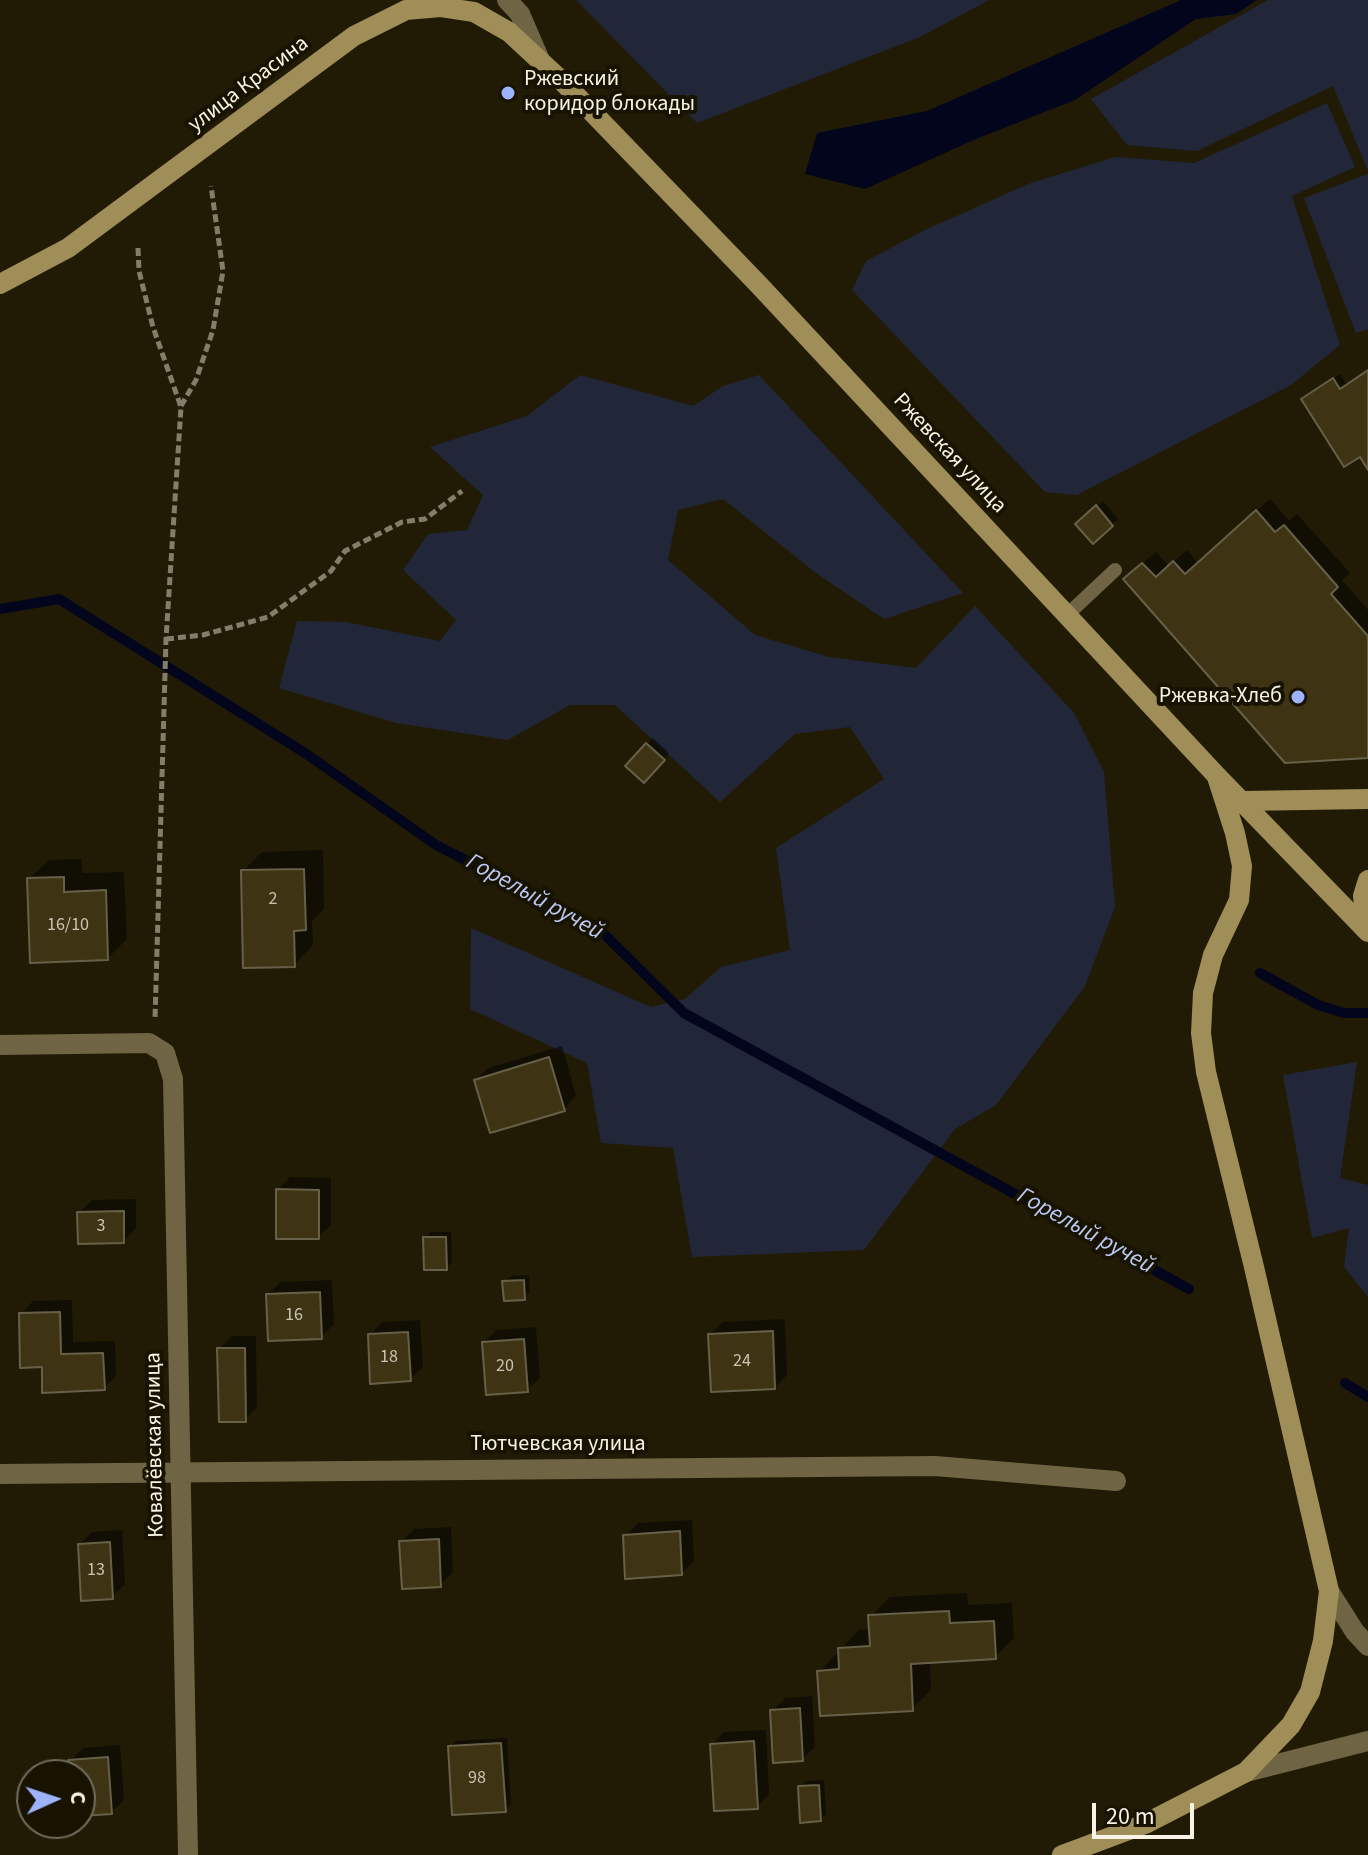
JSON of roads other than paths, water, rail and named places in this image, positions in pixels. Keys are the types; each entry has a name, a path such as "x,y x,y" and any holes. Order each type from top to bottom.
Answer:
{"main road":[{"name":"улица Красина","path":"0,284 68,248 354,36 406,5 474,12 509,32 539,58"},
{"name":"Ржевская улица","path":"539,58 759,285 1216,775 1367,931"},
{"path":"1062,1855 1145,1824 1246,1772 1291,1725 1310,1692 1323,1641 1329,1591 1206,1072 1201,1033 1203,993 1213,955 1239,900 1242,866 1216,775"},
{"path":"1243,801 1368,799"},
{"path":"1367,931 1363,896 1368,880"}],"street":[{"name":"Ржевская улица","path":"507,0 520,14 539,58"},
{"name":"Ковалёвская улица","path":"0,1045 149,1043 165,1053 173,1079 188,1855"},
{"name":"Тютчевская улица","path":"0,1474 935,1466 1116,1481"},
{"path":"1329,1591 1355,1632 1368,1646"},
{"path":"1246,1772 1368,1741"}],"lane":[{"path":"1067,615 1115,570"}],"waterway":[{"name":"Горелый ручей","path":"0,609 59,599 305,753 436,845 597,927 684,1013 1189,1289"},
{"path":"1260,973 1318,1005 1344,1013 1368,1013"},
{"name":"Горелый ручей","path":"1345,1383 1368,1397"}],"place":[{"name":"Ржевский коридор блокады","path":"508,93"},
{"name":"Ржевка-Хлеб","path":"1298,697"}]}
